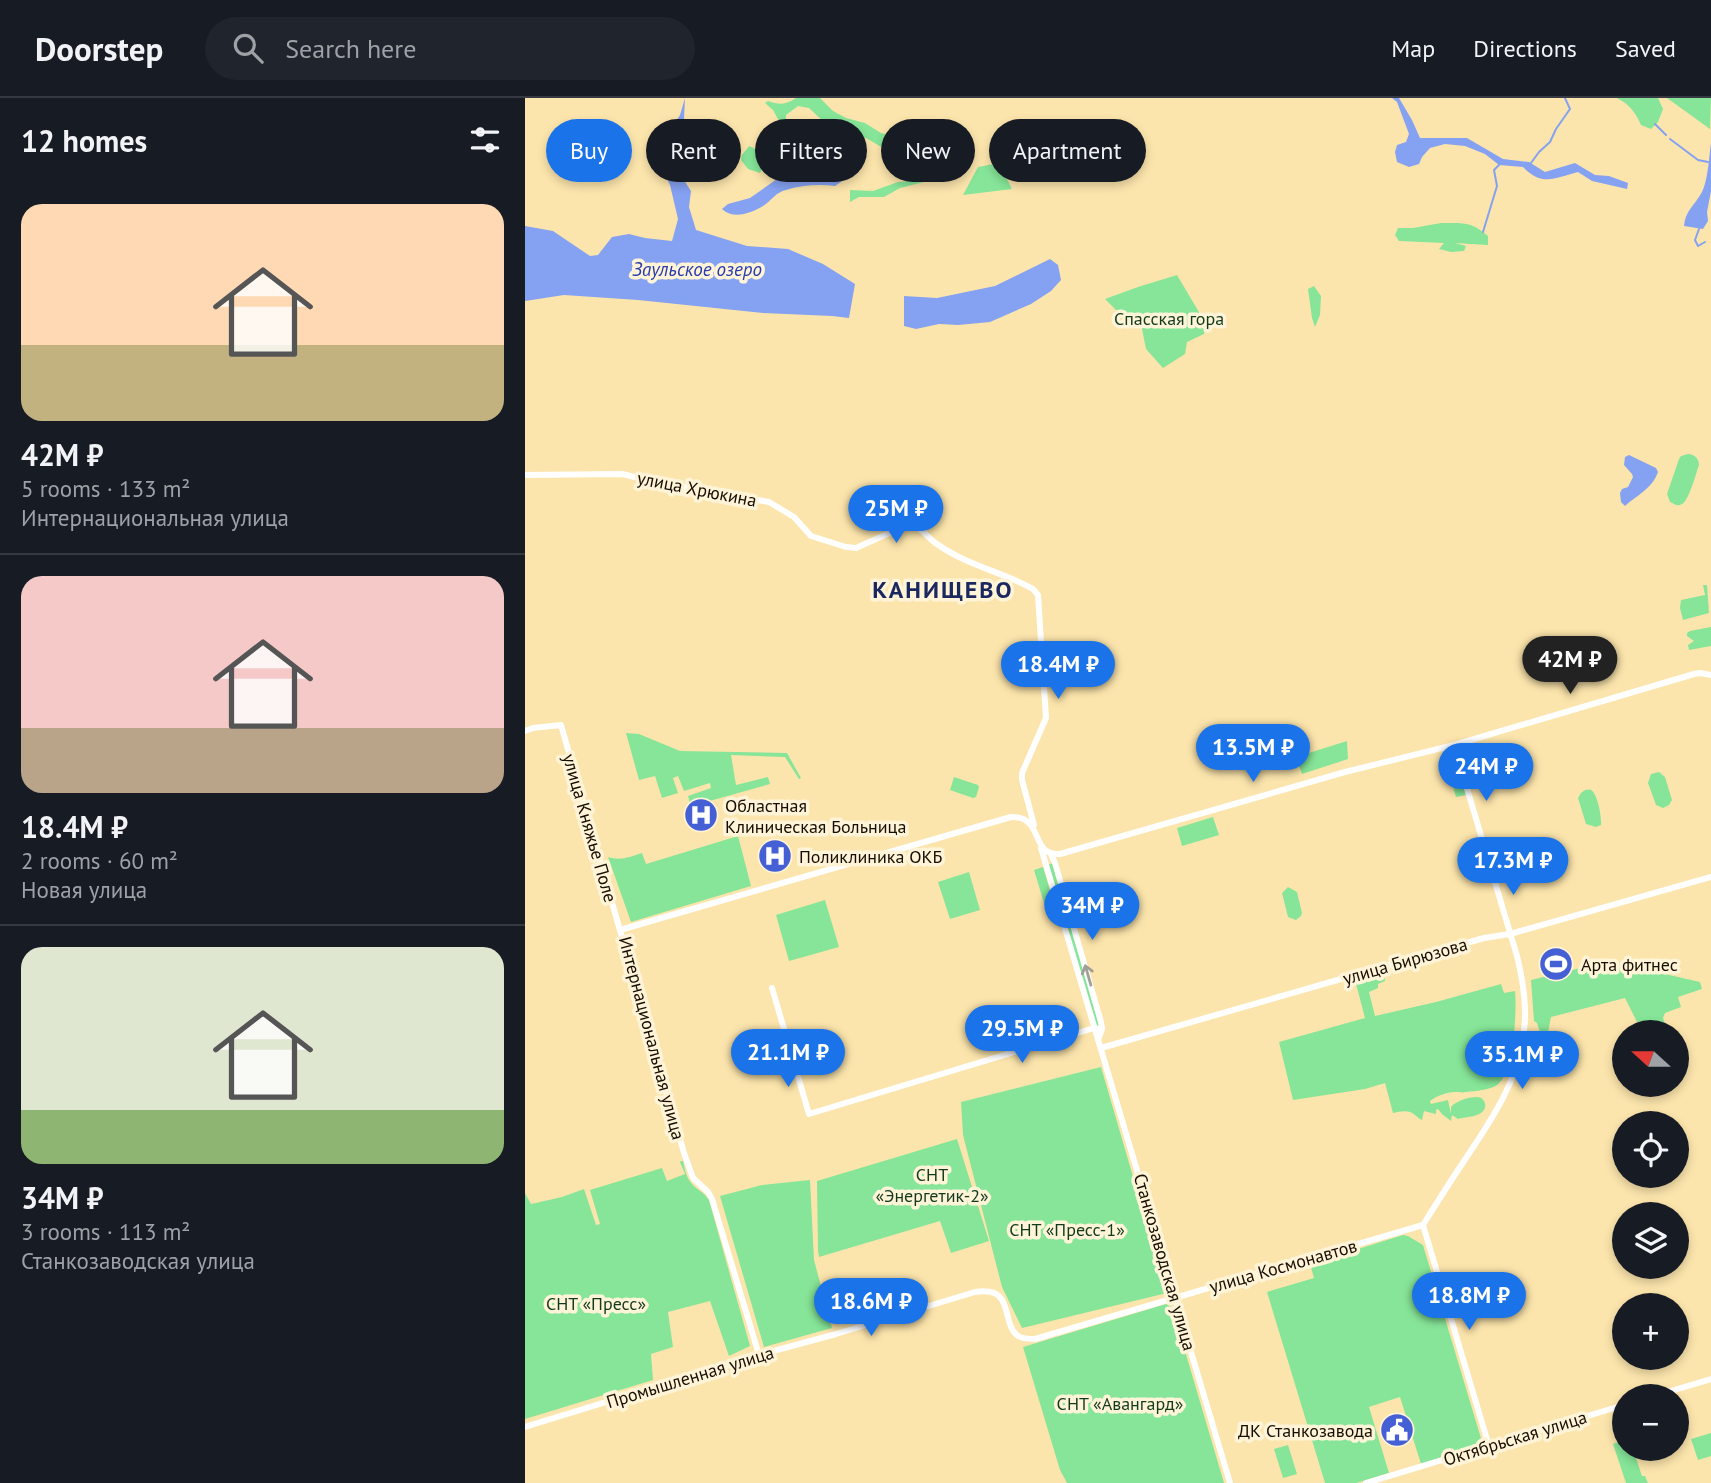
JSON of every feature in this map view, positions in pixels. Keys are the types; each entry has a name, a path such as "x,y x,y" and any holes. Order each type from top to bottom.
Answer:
{"street":[{"name":"улица Хрюкина","path":"525,475 622,474 769,502 793,517 811,536 846,547 856,548 909,525 919,527 936,544 1036,590 1046,718 1022,773 1028,804"},
{"path":"1028,804 1039,842 1049,853 1060,854 1345,772 1454,745 1694,674 1711,675"},
{"name":"улица Княжье Поле","path":"525,731 561,725 620,930"},
{"path":"1454,745 1520,969 1525,1006 1524,1031 1516,1069 1501,1102 1423,1225 1489,1446"},
{"name":"Интернациональная улица","path":"759,1355 712,1199 691,1175 620,930 1005,818 1023,812 1028,804"},
{"path":"1005,818 1023,818 1035,830"},
{"name":"Станкозаводская улица","path":"1039,842 1097,1028"},
{"path":"1044,860 1049,853"},
{"name":"Станкозаводская улица","path":"1049,853 1055,863 1098,1040 1230,1483"},
{"path":"1055,863 1060,854"},
{"name":"улица Бирюзова","path":"1101,1048 1484,938 1510,934 1711,877"},
{"path":"772,988 809,1114 1097,1028"},
{"name":"улица Космонавтов","path":"975,1292 991,1291 1001,1299 1014,1332 1023,1338 1035,1339 1423,1225"},
{"name":"Промышленная улица","path":"525,1427 975,1292"},
{"path":"1689,1386 1711,1379"},
{"name":"Октябрьская улица","path":"1366,1483 1612,1409"}],"green space":[{"path":"796,98 820,98 833,111 850,119 821,119 809,108 798,106 786,115 786,119 778,119 765,103 789,102"},
{"path":"1617,98 1658,98 1663,109 1658,122 1651,129 1641,125 1632,109"},
{"path":"1667,98 1711,98 1710,129"},
{"path":"867,124 881,133 881,147 867,139"},
{"path":"749,146 755,149 755,171 748,169 741,160"},
{"path":"989,165 989,182 1008,182 1012,189 963,195 970,182 975,182 978,167"},
{"path":"898,182 924,182 900,188 884,197 859,197 850,202 850,190 873,191"},
{"path":"1441,223 1471,225 1488,236 1488,245 1455,243 1466,246 1464,251 1451,252 1439,249 1444,243 1399,241 1395,235 1398,228"},
{"name":"Спасская гора","path":"1177,275 1206,324 1204,334 1187,342 1185,354 1163,368 1146,349 1141,324 1124,318 1105,299"},
{"path":"1314,286 1321,296 1320,315 1315,327 1308,289"},
{"path":"1688,454 1696,457 1699,465 1685,502 1677,505 1670,502 1667,494 1679,459"},
{"path":"1703,585 1707,585 1709,613 1683,620 1681,600 1705,595"},
{"path":"1711,627 1711,646 1689,650 1688,645 1694,641 1687,633"},
{"path":"626,733 639,734 680,751 787,753 801,778 799,779 785,757 731,755 736,785 768,777 770,784 706,802 704,799 690,803 688,796 711,788 710,783 684,791 678,776 673,778 678,793 662,798 655,776 639,780"},
{"path":"1347,741 1348,759 1302,774 1296,757"},
{"path":"1454,752 1466,795 1456,797 1444,755"},
{"path":"1659,772 1665,777 1672,800 1663,808 1656,805 1648,783 1651,774"},
{"path":"954,777 978,785 976,797 950,790"},
{"path":"1585,790 1591,790 1598,801 1601,825 1596,827 1586,824 1578,798"},
{"path":"1213,817 1219,835 1182,846 1177,828"},
{"path":"738,836 751,886 631,922 608,857 621,859 642,853 646,864"},
{"path":"1053,863 1101,1026 1096,1028 1047,865"},
{"path":"1043,867 1056,910 1047,913 1034,870"},
{"path":"969,872 980,910 950,919 938,882"},
{"path":"1288,887 1297,892 1302,913 1296,920 1288,917 1282,893"},
{"path":"825,900 839,947 789,961 776,915"},
{"path":"1597,964 1621,964 1700,982 1702,989 1678,997 1681,1007 1665,1013 1664,1020 1636,1020 1625,998 1551,1017 1545,1048 1534,1021 1531,980"},
{"path":"1375,975 1384,976 1385,981 1369,992 1375,1016 1501,984 1504,993 1515,991 1513,1041 1503,1079 1490,1088 1449,1093 1430,1101 1431,1104 1448,1100 1451,1114 1451,1107 1456,1103 1477,1097 1484,1101 1485,1106 1481,1113 1458,1119 1452,1115 1451,1121 1438,1109 1436,1114 1424,1111 1422,1120 1410,1112 1393,1113 1385,1083 1365,1089 1293,1100 1279,1042 1365,1018 1355,980"},
{"name":"СНТ «Пресс-1»","path":"1101,1067 1167,1293 1022,1328 1002,1287 963,1135 961,1102"},
{"name":"СНТ «Энергетик-2»","path":"957,1139 989,1241 951,1253 940,1221 819,1257 817,1181"},
{"name":"СНТ «Пресс»","path":"681,1161 690,1181 709,1200 750,1346 729,1356 710,1301 668,1312 673,1347 651,1354 653,1380 525,1419 525,1193 531,1204 584,1189 596,1225 600,1224 590,1190 662,1168 667,1181 685,1174"},
{"path":"810,1180 814,1260 832,1328 764,1347 720,1196 762,1185"},
{"path":"1403,1235 1423,1245 1483,1445 1421,1464 1400,1397 1369,1407 1389,1473 1356,1483 1325,1483 1267,1292 1314,1278 1310,1264"},
{"name":"СНТ «Авангард»","path":"1166,1304 1172,1307 1224,1483 1067,1483 1060,1470 1023,1347"},
{"path":"1711,1433 1711,1456 1698,1460 1691,1439"},
{"path":"1288,1445 1297,1474 1283,1478 1274,1449"},
{"path":"1619,1461 1637,1461 1642,1476 1645,1476 1648,1483 1626,1483"}],"water":[{"name":"Заульское озеро","path":"685,98 684,119 677,119"},
{"path":"1392,98 1399,98 1420,138 1467,138 1503,159 1529,162 1545,172 1575,163 1595,175 1609,176 1628,183 1627,189 1592,181 1578,172 1543,179 1523,167 1499,165 1485,154 1465,146 1445,144 1430,148 1419,164 1409,167 1397,162 1397,145 1406,142 1409,134 1397,102"},
{"path":"1711,143 1708,221 1703,229 1684,226 1688,212 1704,187"},
{"name":"Заульское озеро","path":"668,182 685,182 691,191 689,207 696,230 747,246 788,249 823,264 855,284 849,318 564,295 525,301 525,226 553,231 590,256 598,255 612,237 629,234 672,241 678,219"},
{"path":"773,182 841,182 835,186 811,185 782,191 763,206 743,214 732,214 722,209 728,204 750,198"},
{"path":"1050,259 1058,265 1061,280 1051,291 1031,304 990,322 939,324 916,329 904,326 904,296 937,298 995,286"},
{"path":"1629,455 1656,468 1658,472 1648,487 1625,506 1621,502 1620,493 1628,487 1633,477 1624,465 1625,457"}],"waterway":[{"path":"1531,163 1550,142 1570,109 1565,98"},
{"path":"1655,124 1666,135"},
{"path":"1670,139 1698,160 1708,162"},
{"path":"1483,232 1497,186 1494,170 1499,165"},
{"path":"1699,229 1695,240 1698,246 1705,242"}],"place":[{"name":"Областная Клиническая Больница","path":"701,815"},
{"name":"Поликлиника ОКБ","path":"775,856"},
{"name":"Арта фитнес","path":"1556,964"},
{"name":"ДК Станкозавода","path":"1397,1430"}],"district":[{"name":"КАНИЩЕВО","path":"943,589"}]}
